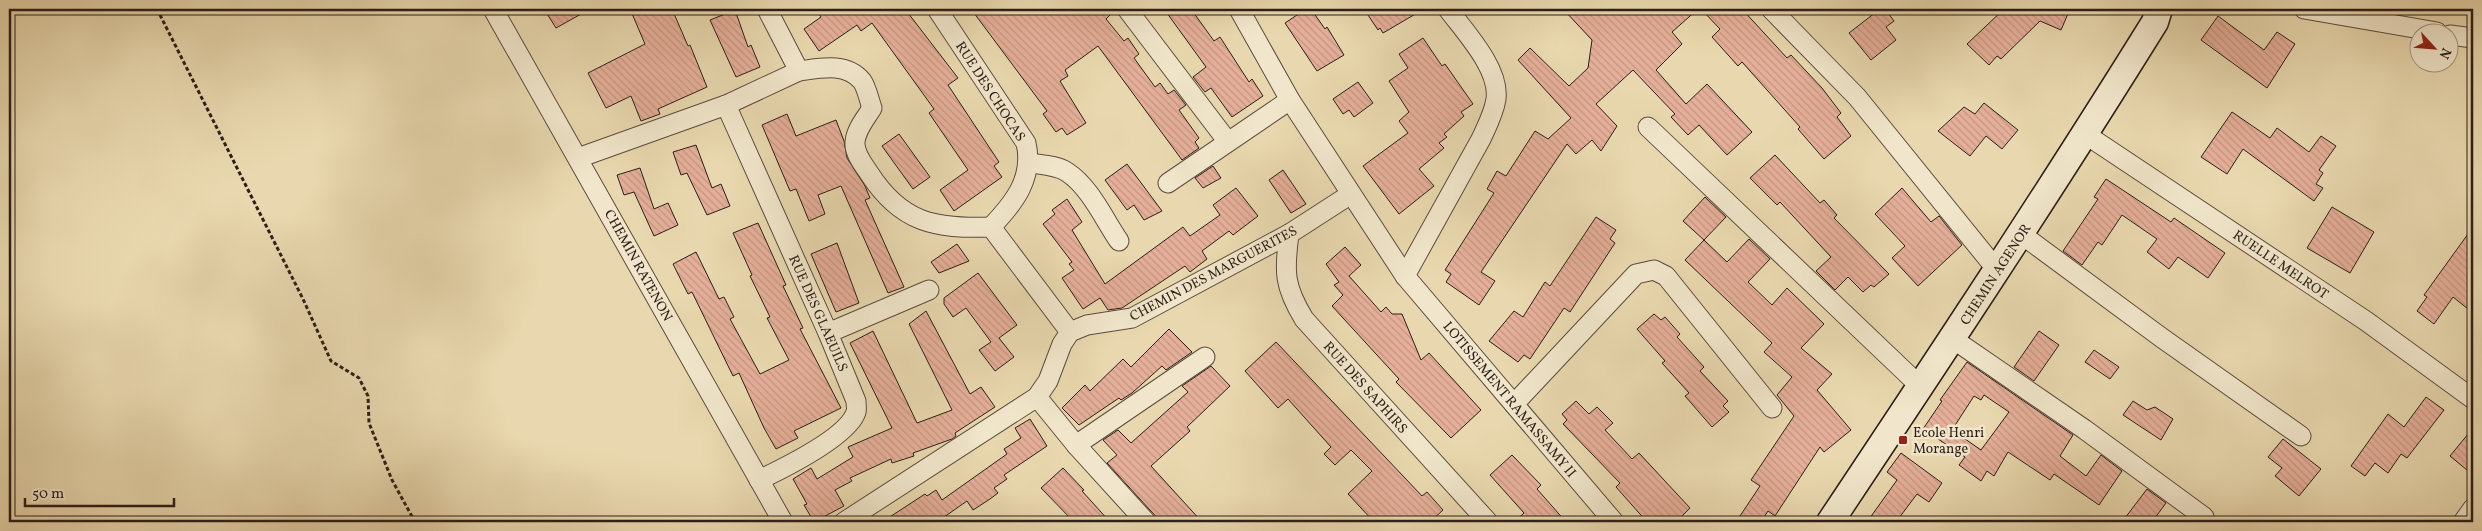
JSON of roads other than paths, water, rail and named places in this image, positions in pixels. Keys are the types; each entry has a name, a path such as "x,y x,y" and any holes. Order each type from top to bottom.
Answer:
{"main road":[{"name":"CHEMIN AGENOR","path":"1830,522 1953,339 2161,13"}],"street":[{"name":"CHEMIN RATENON","path":"493,9 783,522"},
{"path":"767,9 799,71"},
{"name":"RUE DES CHOCAS","path":"936,9 1018,128 1026,143 1030,163"},
{"path":"1126,9 1228,142"},
{"name":"LOTISSEMENT RAMASSAMY II","path":"1239,9 1290,100 1405,276 1614,522"},
{"path":"1405,276 1481,139 1491,119 1496,98 1496,84 1492,69 1448,9"},
{"path":"1771,9 1857,97 1997,270"},
{"path":"2304,9 2410,27"},
{"path":"2460,36 2473,38"},
{"path":"578,158 726,105 799,71 830,67 850,70 863,82 872,108 857,133 854,144 858,156 878,187 900,209 915,218 945,227 991,227 1009,208 1026,176 1030,163 1050,165 1066,171 1080,182 1119,241"},
{"path":"1168,183 1290,100"},
{"name":"RUE DES GLAEUILS","path":"726,105 852,389 856,412 842,431 796,463 759,480"},
{"path":"1648,127 1921,387"},
{"name":"RUELLE MELROT","path":"2085,134 2366,321 2473,399"},
{"name":"CHEMIN DES MARGUERITES","path":"1070,332 1087,325 1132,318 1289,234 1351,194"},
{"path":"844,522 1037,397 1048,381 1062,344 1070,332 991,227"},
{"name":"RUE DES SAPHIRS","path":"1289,234 1286,279 1291,298 1304,319 1488,522"},
{"path":"2021,234 2162,338 2301,436"},
{"path":"1514,404 1636,274 1654,270 1666,276 1772,408"},
{"path":"828,333 929,290"},
{"path":"1953,339 2084,429 2204,517"},
{"path":"1076,445 1205,357"},
{"path":"1037,397 1076,445 1146,522"},
{"path":"2463,522 2473,508"}],"place":[{"name":"Ecole Henri Morange","path":"1903,440"}]}
